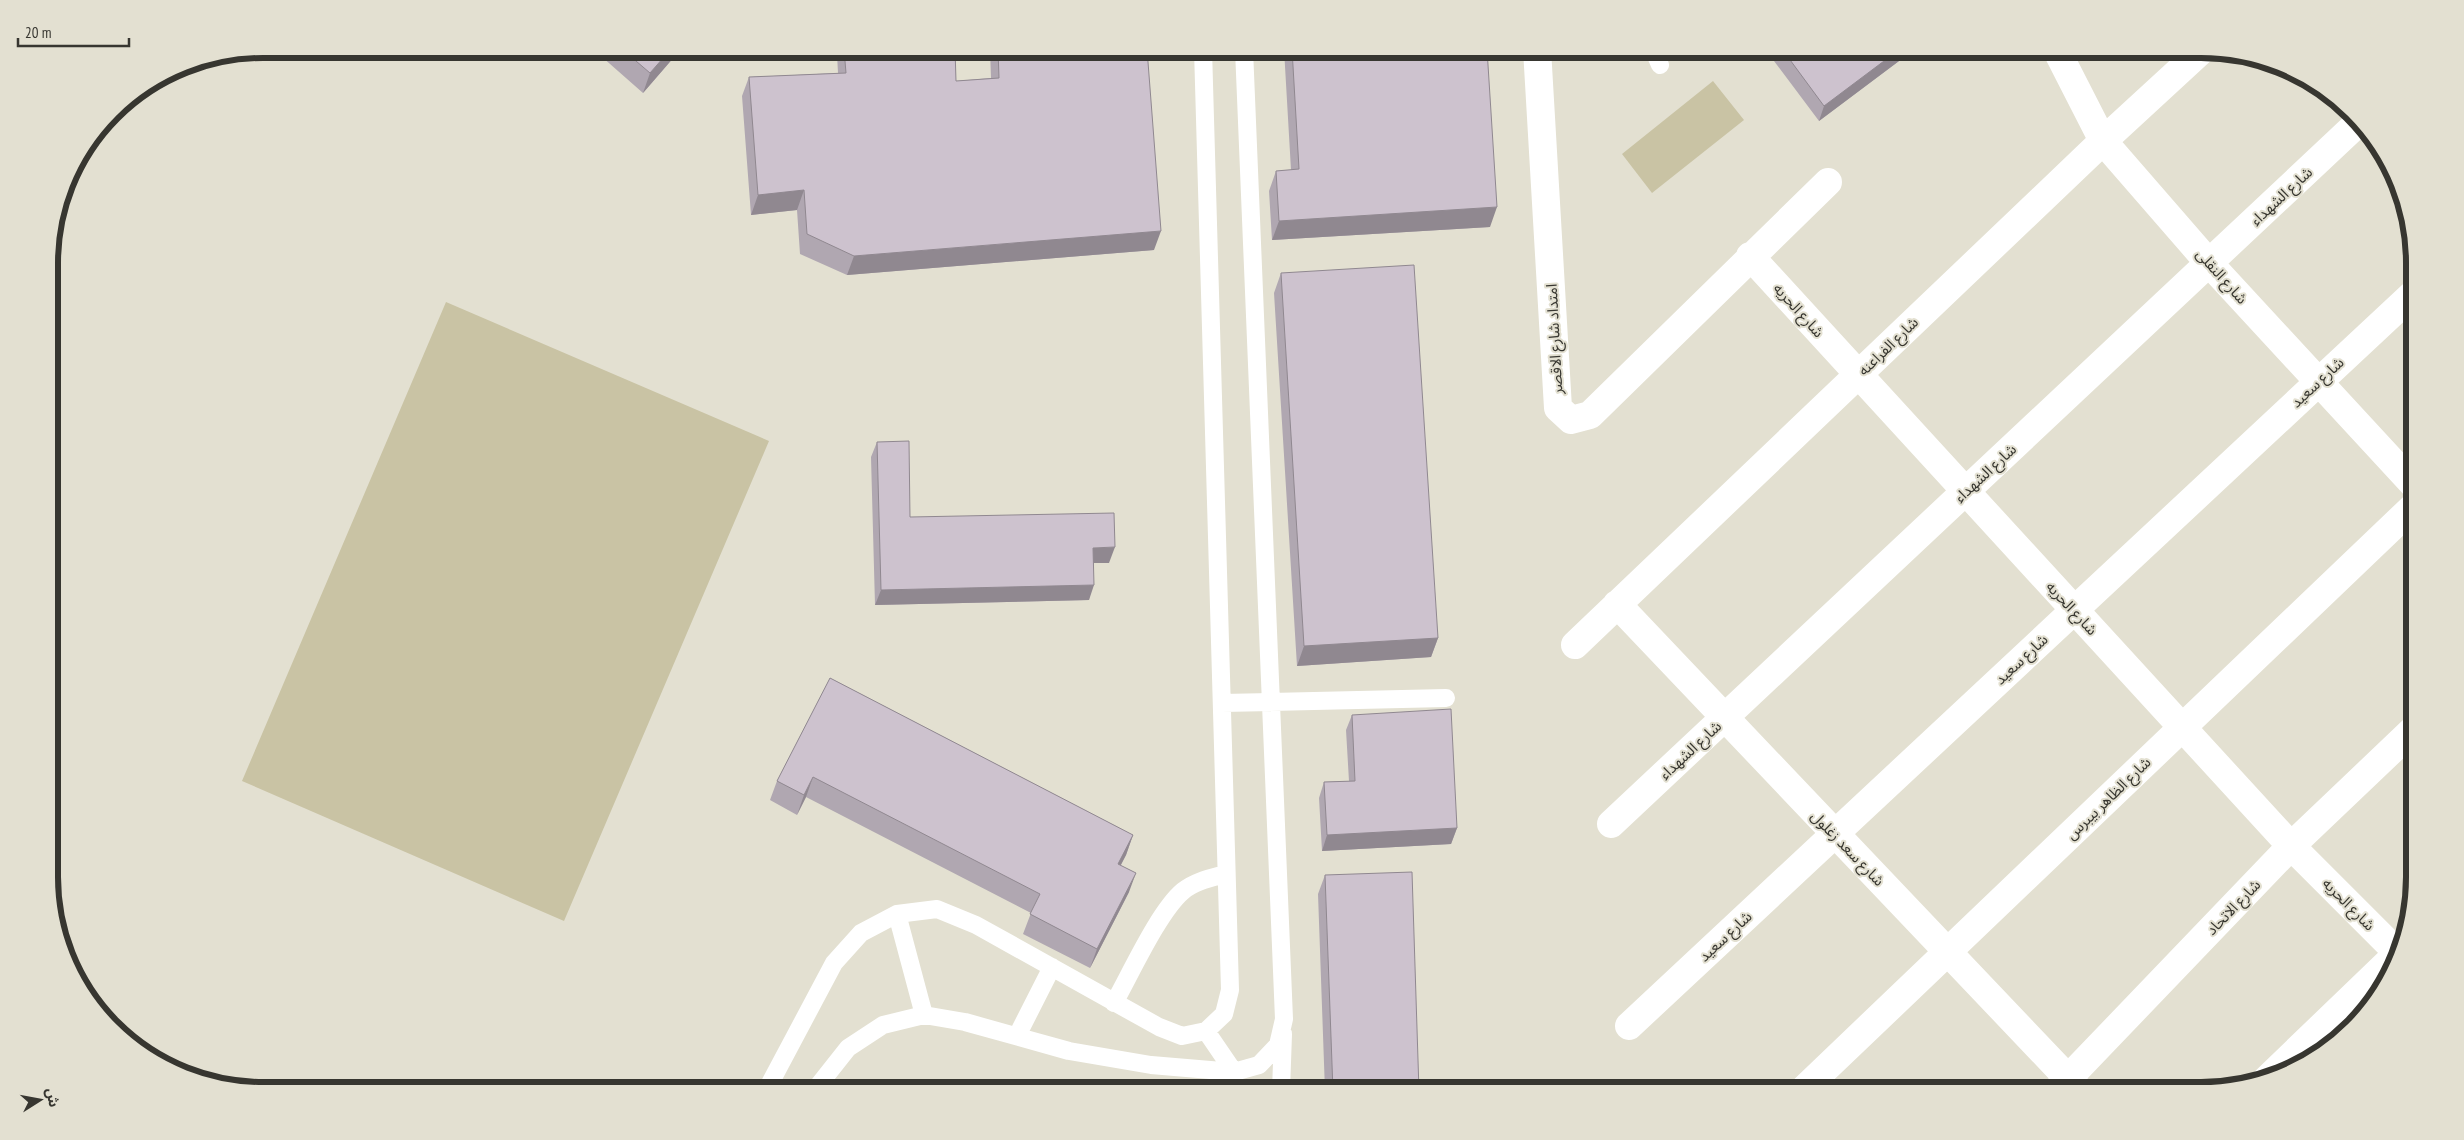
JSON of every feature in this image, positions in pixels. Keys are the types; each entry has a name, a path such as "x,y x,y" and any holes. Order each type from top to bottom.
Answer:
{"street":[{"name":"امتداد شارع الاقصر","path":"1538,58 1558,408 1570,420 1590,416 1750,256 1828,182"},
{"name":"شارع النقلى","path":"2060,58 2102,141 2209,263 2406,476"},
{"name":"شارع الفراعنه","path":"1575,645 2102,141 2193,58"},
{"name":"شارع الشهداء","path":"1611,824 2355,126"},
{"name":"شارع الحريه","path":"1750,256 2291,846 2394,948"},
{"name":"شارع سعيد","path":"1629,1026 2406,300"},
{"name":"شارع الظاهر بيبرس","path":"1811,1082 2406,514"},
{"name":"شارع سعد زغلول","path":"1617,604 1947,952 2064,1082"},
{"name":"شارع الاتحاد","path":"2073,1082 2291,846 2406,737"},
{"path":"2279,1067 2387,965"}],"lane":[{"path":"771,1082 834,963 861,932 897,914 937,909 976,925 1114,1003 1159,1027 1182,1036 1206,1031 1224,1014 1230,990 1203,58"},
{"path":"1244,58 1284,1019 1281,1082"},
{"path":"1657,58 1660,65"},
{"path":"1222,703 1446,698"},
{"path":"1114,1003 1169,906 1184,890 1204,879 1226,874"},
{"path":"897,914 924,1015"},
{"path":"1017,1036 1052,968"},
{"path":"821,1082 848,1048 883,1025 924,1015 965,1022 1069,1051 1142,1063 1234,1072 1259,1065 1278,1045 1284,1019"},
{"path":"1206,1031 1234,1072"}],"shaded area":[{"path":"1713,81 1744,120 1652,193 1622,154"},
{"path":"446,302 769,441 564,921 242,781"}],"building":[{"path":"632,58 663,58 650,73"},
{"path":"845,58 955,58 956,81 999,78 998,58 1148,58 1161,231 854,256 807,234 804,190 758,195 749,77 846,73"},
{"path":"1293,58 1488,58 1497,207 1279,221 1276,171 1299,169"},
{"path":"1789,58 1888,58 1824,106"},
{"path":"1414,265 1438,638 1304,646 1281,273"},
{"path":"909,441 910,517 1114,513 1115,547 1093,548 1094,585 881,590 877,442"},
{"path":"830,678 1133,835 1118,864 1136,873 1097,949 1030,914 1040,894 813,777 804,795 777,781"},
{"path":"1451,709 1457,828 1327,835 1324,782 1355,781 1352,715"},
{"path":"1412,872 1419,1082 1333,1082 1325,875"}]}
